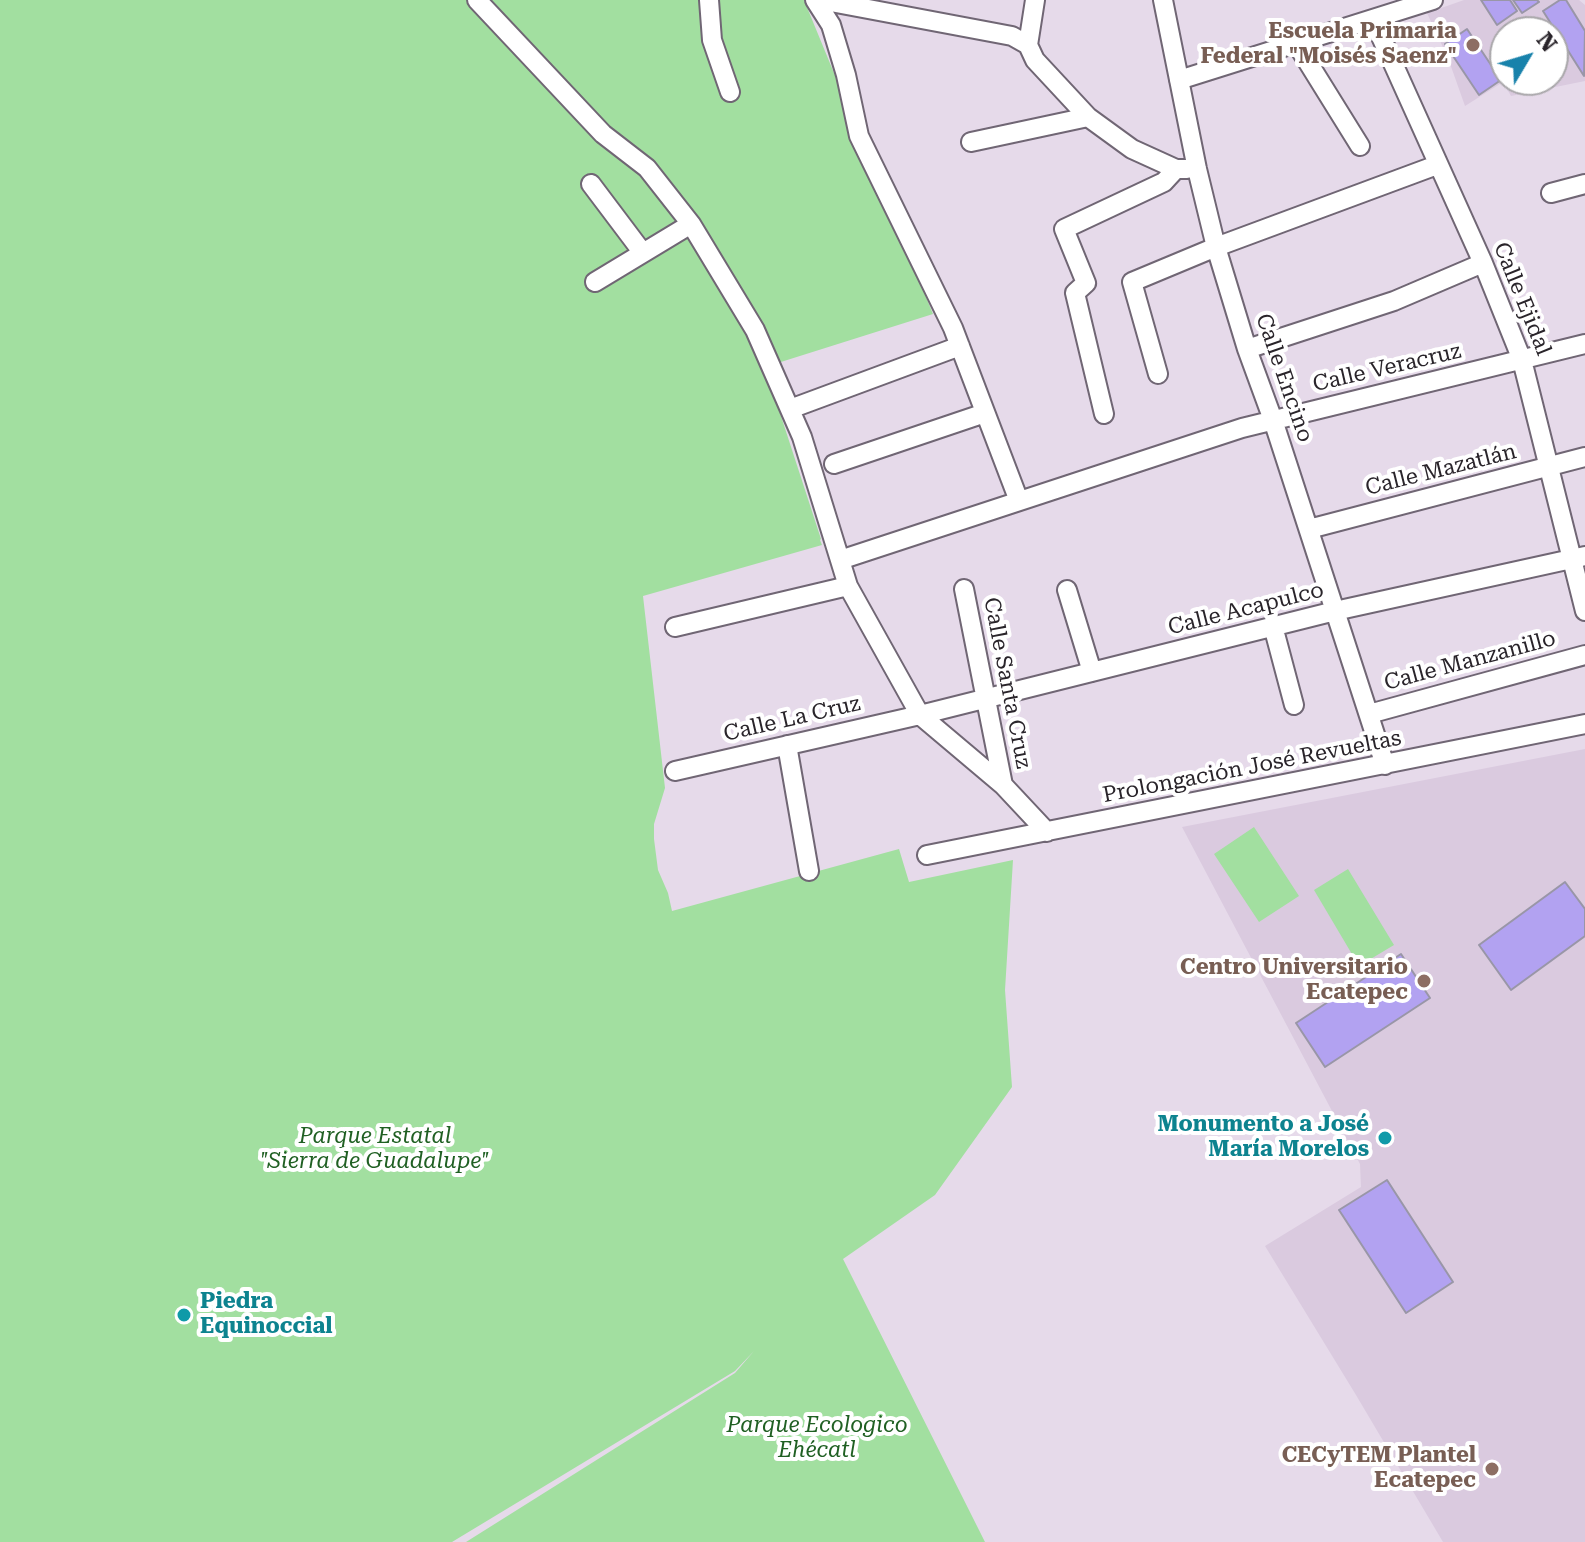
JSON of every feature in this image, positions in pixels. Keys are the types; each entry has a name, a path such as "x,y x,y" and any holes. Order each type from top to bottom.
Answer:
{"street":[{"path":"477,0 603,134 647,168 691,224 755,330 802,437 848,586 920,715 1003,785 1047,832"},
{"path":"709,0 712,40 730,92"},
{"path":"817,0 1012,36 1028,45"},
{"path":"817,0 831,25 859,136 946,314 1019,501"},
{"path":"1035,0 1028,45 1035,60 1088,117 1132,149 1176,169 1197,169"},
{"name":"Calle Encino","path":"1163,0 1216,247 1385,765"},
{"path":"1179,80 1422,2"},
{"name":"Calle Ejidal","path":"1373,19 1483,263 1522,360 1549,467 1578,558 1585,611"},
{"path":"1296,43 1360,146"},
{"path":"971,142 1088,117"},
{"path":"1158,374 1132,282 1216,247 1437,165"},
{"path":"1104,414 1075,293 1086,283 1064,229 1164,182 1176,169"},
{"path":"591,184 643,253"},
{"path":"1551,193 1585,184"},
{"path":"595,282 691,224"},
{"path":"1247,349 1394,301 1483,263"},
{"name":"Calle Veracruz","path":"840,560 1242,428 1585,344"},
{"path":"790,409 960,346"},
{"path":"834,464 985,413"},
{"name":"Calle Mazatlán","path":"1309,529 1585,457"},
{"name":"Calle Acapulco","path":"920,715 1335,611 1578,558"},
{"path":"675,627 848,586"},
{"name":"Calle Santa Cruz","path":"964,589 1003,785"},
{"path":"1067,590 1092,672"},
{"path":"1273,626 1294,705"},
{"name":"Calle Manzanillo","path":"1369,714 1585,655"},
{"name":"Calle La Cruz","path":"675,771 920,715"},
{"name":"Prolongación José Revueltas","path":"927,855 1585,724"},
{"path":"787,745 809,871"}],"shaded area":[{"name":"Escuela Primaria Federal \"Moisés Saenz\"","path":"1464,0 1579,0 1585,5 1585,81 1569,84 1569,16 1489,16 1489,91 1465,106 1448,58 1427,13"},
{"name":"Centro Universitario Ecatepec","path":"1585,749 1585,1542 1443,1542 1265,1246 1361,1187 1360,1164 1182,827"}],"green space":[{"name":"Parque Estatal \"Sierra de Guadalupe\"","path":"0,0 804,0 933,314 765,367 822,545 643,596 665,788 654,824 654,839 658,870 672,911 899,849 909,882 1013,860 1005,990 1012,1087 935,1195 843,1259 985,1542 466,1542 735,1373 754,1351 735,1371 452,1542 0,1542"},
{"path":"1254,827 1299,896 1259,922 1214,854"},
{"path":"1348,869 1394,945 1359,966 1314,890"}],"building":[{"path":"1481,0 1510,0 1517,11 1510,16 1491,16"},
{"path":"1513,0 1537,0 1539,2 1522,13"},
{"path":"1560,0 1566,0 1585,31 1584,76 1569,52 1569,16 1546,16 1543,11"},
{"path":"1467,29 1489,62 1489,88 1479,95 1445,44"},
{"path":"1565,882 1585,909 1585,936 1511,990 1479,945"},
{"path":"1401,954 1430,998 1325,1067 1296,1023"},
{"path":"1387,1180 1453,1282 1406,1313 1339,1210"}],"place":[{"name":"Escuela Primaria Federal \"Moisés Saenz\"","path":"1473,45"},
{"name":"Centro Universitario Ecatepec","path":"1424,981"},
{"name":"Monumento a José María Morelos","path":"1385,1138"},
{"name":"Piedra Equinoccial","path":"184,1315"},
{"name":"CECyTEM Plantel Ecatepec","path":"1492,1469"}],"park label":[{"name":"Parque Ecologico Ehécatl","path":"817,1438"}]}
